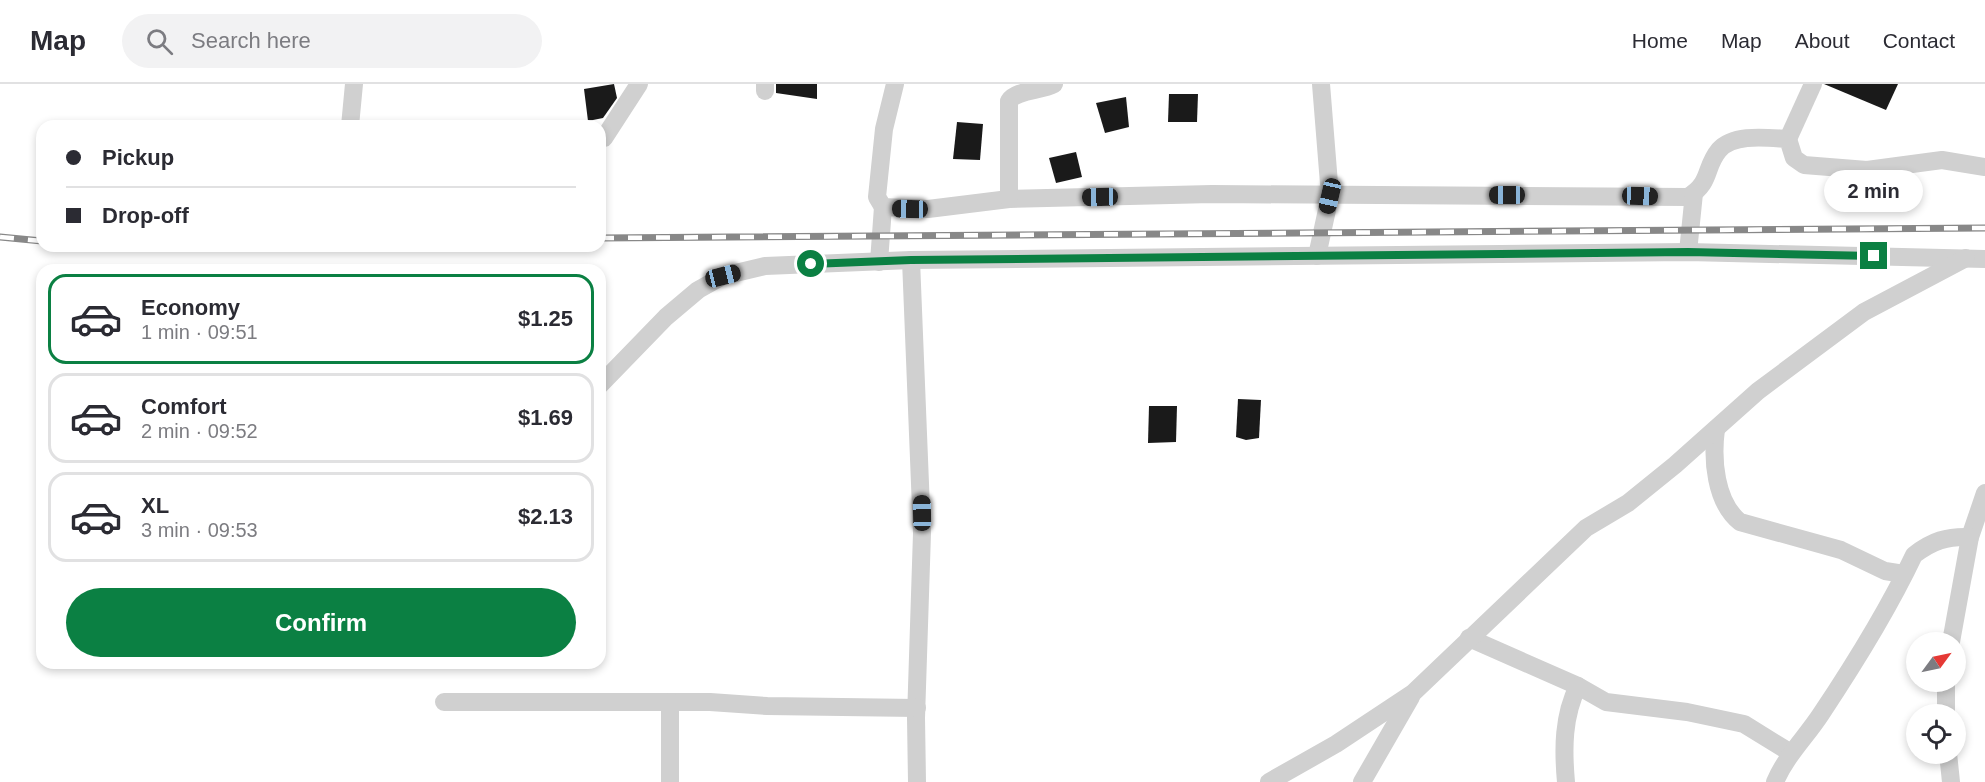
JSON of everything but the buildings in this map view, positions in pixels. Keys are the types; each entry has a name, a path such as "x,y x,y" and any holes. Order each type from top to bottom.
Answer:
{"street":[{"path":"351,120 354,84"},
{"path":"606,135 639,84"},
{"path":"879,262 883,207 877,197 888,109 895,84"},
{"path":"1009,199 1009,101 1018,94 1041,90 1054,84"},
{"path":"1317,256 1330,196 1321,84"},
{"path":"1813,84 1788,139 1794,158 1804,165 1867,170 1942,160 1985,167"},
{"path":"883,207 928,209 1009,199 1212,194 1688,197 1702,188 1719,150 1737,140 1788,139"},
{"path":"1688,252 1694,193"},
{"path":"606,379 666,317 698,290 723,276 765,266 911,260 1688,252 1976,258"},
{"path":"1269,782 1336,744 1413,693 1586,528 1628,503 1758,391 1864,312 1976,258"},
{"path":"911,260 922,533 916,708 917,782"},
{"path":"1716,429 1716,468 1722,495 1729,513 1740,522 1841,550 1885,571 1904,574"},
{"path":"1953,632 1970,537 1985,493"},
{"path":"1775,782 1791,753 1820,716 1862,650 1914,555 1925,546 1951,536 1970,537"},
{"path":"1469,638 1578,686 1606,702 1687,712 1744,724 1791,753"},
{"path":"1566,782 1566,725 1570,702 1578,686"},
{"path":"1362,782 1413,693"},
{"path":"444,702 670,702 916,708"},
{"path":"670,702 670,782"},
{"path":"1949,764 1951,782"}],"railway":[{"path":"606,238 1985,228"},
{"path":"0,237 36,240"}],"route":[{"path":"811,264 911,260 1688,252 1874,256"}]}
